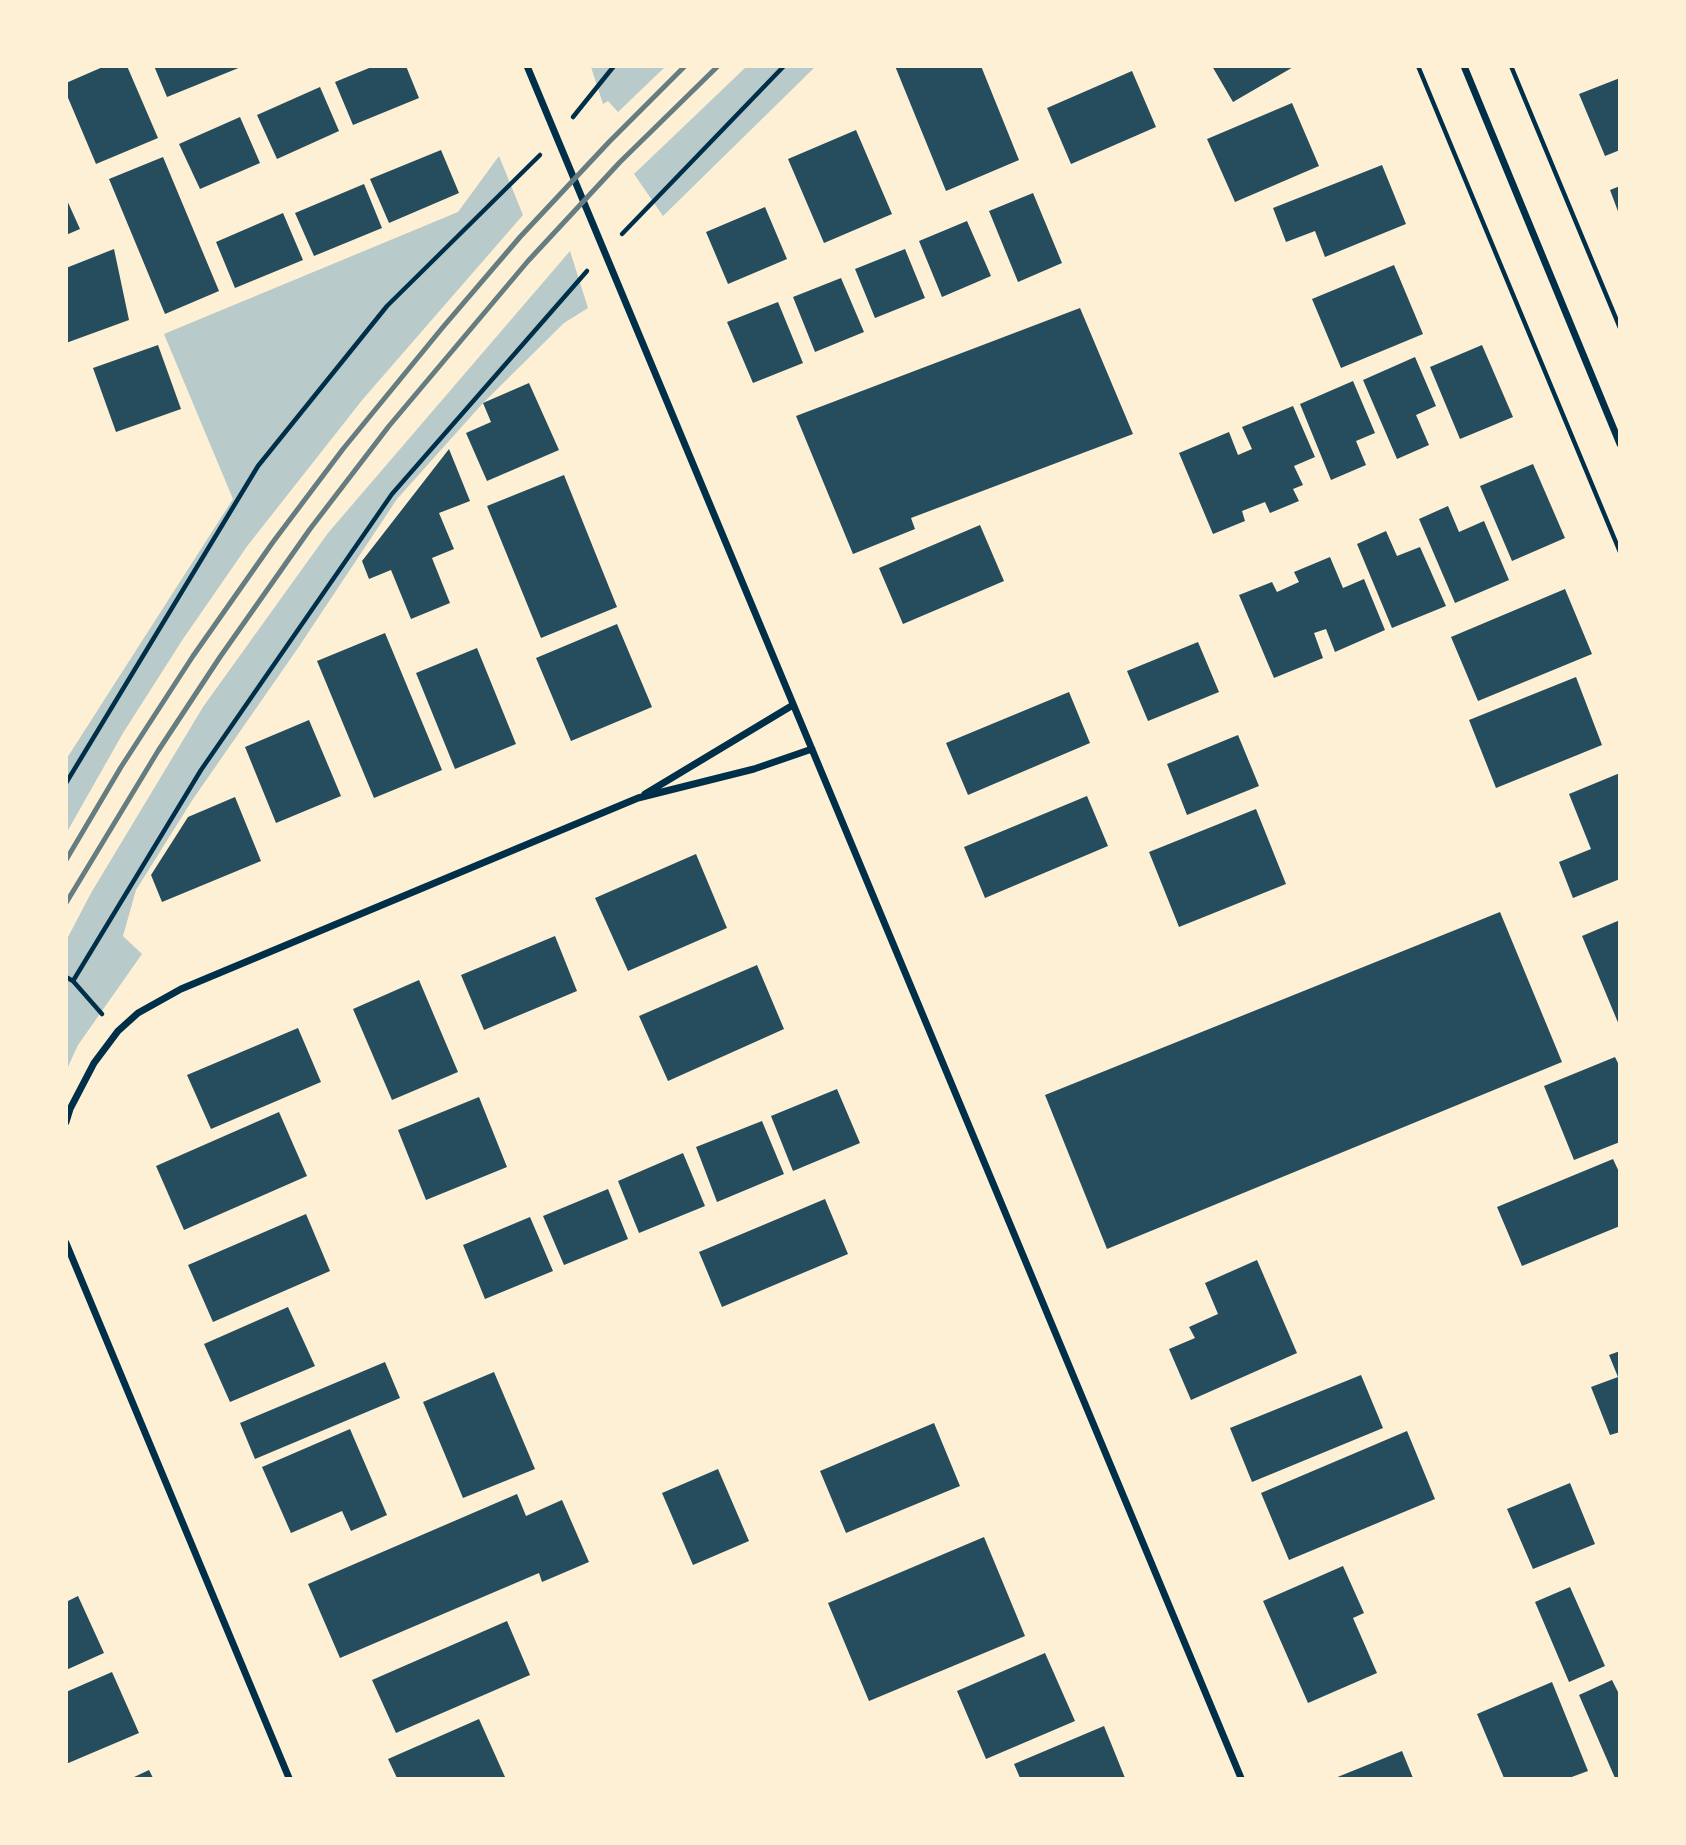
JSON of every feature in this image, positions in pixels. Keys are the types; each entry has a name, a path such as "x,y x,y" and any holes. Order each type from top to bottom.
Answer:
{"street":[{"path":"527,66 1241,1779"},
{"path":"1464,66 1619,444"},
{"path":"66,1122 94,1063 118,1031 138,1013 181,989 638,798 793,705"},
{"path":"638,798 754,769 812,748"},
{"path":"66,1243 289,1779"}],"path":[{"path":"66,783 258,466 387,306 557,139 614,66"},
{"path":"73,981 201,770 392,494 604,253 785,66"},
{"path":"1418,66 1619,552"},
{"path":"1511,66 1619,328"},
{"path":"66,977 73,981 118,1031"}],"shaded area":[{"path":"591,66 665,67 618,112 608,101 603,104"},
{"path":"746,67 815,67 663,216 634,174"},
{"path":"499,156 523,215 363,399 248,545 123,733 67,832 67,758 233,499 164,334 458,212"},
{"path":"570,251 588,308 564,323 483,403 397,499 193,799 136,890 123,936 142,954 78,1045 67,1069 67,939 91,893 203,707 328,533"}],"building":[{"path":"105,66 127,66 158,138 96,164 66,93 66,83"},
{"path":"154,66 241,66 241,67 167,97"},
{"path":"374,66 406,66 419,98 353,125 335,82"},
{"path":"895,66 981,66 1019,160 946,191"},
{"path":"1212,66 1295,66 1233,102"},
{"path":"1132,71 1156,127 1071,164 1047,108"},
{"path":"1620,78 1620,150 1605,156 1579,94"},
{"path":"320,87 339,131 277,159 257,115"},
{"path":"1292,103 1319,166 1235,202 1207,139"},
{"path":"240,117 260,163 200,189 179,144"},
{"path":"856,130 892,214 824,243 788,159"},
{"path":"441,150 459,193 389,223 370,179"},
{"path":"163,157 219,291 165,314 109,179"},
{"path":"1382,165 1406,224 1325,257 1315,231 1286,242 1273,208"},
{"path":"364,184 382,228 314,256 295,213"},
{"path":"1620,186 1620,214 1619,214 1610,190"},
{"path":"1033,193 1062,263 1018,282 989,211"},
{"path":"66,198 80,229 66,235"},
{"path":"765,207 787,259 728,284 706,232"},
{"path":"283,213 303,260 235,288 216,242"},
{"path":"967,221 991,276 942,297 919,241"},
{"path":"114,249 129,320 66,343 66,268"},
{"path":"905,249 925,298 875,318 855,269"},
{"path":"1394,265 1423,334 1341,368 1312,299"},
{"path":"841,278 864,332 815,352 793,297"},
{"path":"778,302 803,363 753,383 727,322"},
{"path":"1080,308 1133,434 911,518 915,529 853,554 796,416"},
{"path":"158,345 181,409 116,432 93,368"},
{"path":"1482,345 1513,417 1460,439 1430,367"},
{"path":"1415,357 1436,406 1416,415 1429,445 1397,459 1363,380"},
{"path":"1353,381 1375,433 1356,441 1366,465 1331,480 1300,404"},
{"path":"529,383 559,450 487,481 466,433 491,422 483,403"},
{"path":"1293,406 1315,457 1294,466 1303,485 1293,489 1299,501 1270,513 1265,502 1242,511 1245,521 1213,534 1179,453 1229,432 1238,455 1252,449 1242,427"},
{"path":"449,449 470,501 439,513 454,549 432,558 450,603 411,619 391,570 369,579 362,561"},
{"path":"1533,464 1565,538 1512,561 1480,486"},
{"path":"564,475 617,607 541,638 487,506"},
{"path":"1448,506 1459,532 1484,521 1509,580 1455,603 1419,519"},
{"path":"980,525 1004,581 903,624 879,568"},
{"path":"1386,531 1397,556 1420,547 1446,606 1392,628 1357,544"},
{"path":"1330,557 1343,588 1364,579 1385,630 1335,652 1326,629 1314,633 1323,658 1274,678 1239,595 1272,582 1277,592 1299,582 1294,572"},
{"path":"1565,589 1592,654 1478,701 1451,637"},
{"path":"617,624 652,707 571,741 536,658"},
{"path":"385,633 442,770 374,798 317,661"},
{"path":"1198,642 1219,692 1148,721 1127,671"},
{"path":"477,648 516,744 455,769 416,673"},
{"path":"1576,677 1602,745 1496,788 1469,720"},
{"path":"1069,692 1090,743 968,795 946,743"},
{"path":"309,720 341,796 276,823 245,747"},
{"path":"1238,735 1259,786 1187,815 1167,764"},
{"path":"1620,773 1620,879 1573,898 1559,862 1591,849 1569,794"},
{"path":"1087,796 1108,846 985,898 964,847"},
{"path":"235,797 261,861 162,902 151,875 188,817"},
{"path":"1256,809 1286,884 1179,927 1149,852"},
{"path":"696,854 727,928 628,971 595,898"},
{"path":"1500,912 1562,1062 1107,1249 1045,1095"},
{"path":"1620,920 1620,1025 1619,1025 1582,936"},
{"path":"555,936 577,991 484,1030 461,975"},
{"path":"757,965 784,1029 668,1081 639,1016"},
{"path":"419,980 458,1072 392,1100 353,1009"},
{"path":"298,1028 321,1082 211,1129 187,1075"},
{"path":"1615,1057 1620,1067 1620,1142 1574,1160 1544,1086"},
{"path":"837,1089 860,1143 793,1171 771,1116"},
{"path":"479,1097 507,1167 426,1200 398,1130"},
{"path":"279,1112 307,1176 184,1230 156,1166"},
{"path":"762,1121 784,1174 717,1202 696,1147"},
{"path":"683,1153 705,1206 639,1233 618,1181"},
{"path":"1613,1159 1620,1174 1620,1226 1522,1266 1497,1207"},
{"path":"608,1189 628,1239 564,1265 543,1216"},
{"path":"825,1199 848,1254 722,1307 699,1252"},
{"path":"306,1214 330,1271 213,1322 188,1265"},
{"path":"530,1217 553,1271 485,1299 463,1245"},
{"path":"1257,1260 1297,1353 1191,1400 1169,1349 1195,1338 1189,1327 1218,1314 1205,1283"},
{"path":"288,1307 315,1366 230,1402 204,1344"},
{"path":"1620,1351 1620,1432 1610,1435 1591,1387 1618,1377 1609,1355"},
{"path":"385,1362 400,1398 255,1459 240,1423"},
{"path":"494,1372 535,1469 463,1498 423,1402"},
{"path":"1361,1375 1383,1428 1252,1482 1230,1428"},
{"path":"934,1423 960,1486 846,1533 820,1471"},
{"path":"350,1429 387,1515 351,1531 342,1511 291,1533 262,1467"},
{"path":"1407,1431 1435,1499 1289,1560 1261,1493"},
{"path":"718,1469 749,1541 693,1565 662,1493"},
{"path":"1570,1483 1595,1544 1533,1569 1507,1509"},
{"path":"517,1494 526,1516 562,1500 589,1562 542,1582 539,1573 340,1658 308,1584"},
{"path":"984,1537 1025,1636 869,1701 828,1603"},
{"path":"1343,1566 1364,1613 1353,1618 1377,1673 1308,1703 1263,1601"},
{"path":"1570,1587 1605,1666 1569,1682 1535,1602"},
{"path":"78,1596 104,1653 66,1670 66,1602"},
{"path":"507,1621 530,1675 396,1733 372,1680"},
{"path":"1045,1653 1075,1721 986,1759 957,1691"},
{"path":"112,1672 139,1733 66,1764 66,1692"},
{"path":"1612,1680 1620,1696 1620,1778 1615,1778 1579,1695"},
{"path":"1552,1682 1588,1771 1569,1778 1504,1778 1477,1714"},
{"path":"479,1719 505,1777 397,1778 388,1759"},
{"path":"1104,1726 1125,1778 1020,1778 1014,1764"},
{"path":"1402,1751 1413,1778 1335,1778"},
{"path":"149,1770 153,1778 132,1778"}],"railway":[{"path":"66,860 121,767 193,656 273,542 343,449 520,237 685,66"},
{"path":"66,903 158,751 220,657 310,529 389,426 528,261 620,162 718,66"}]}
